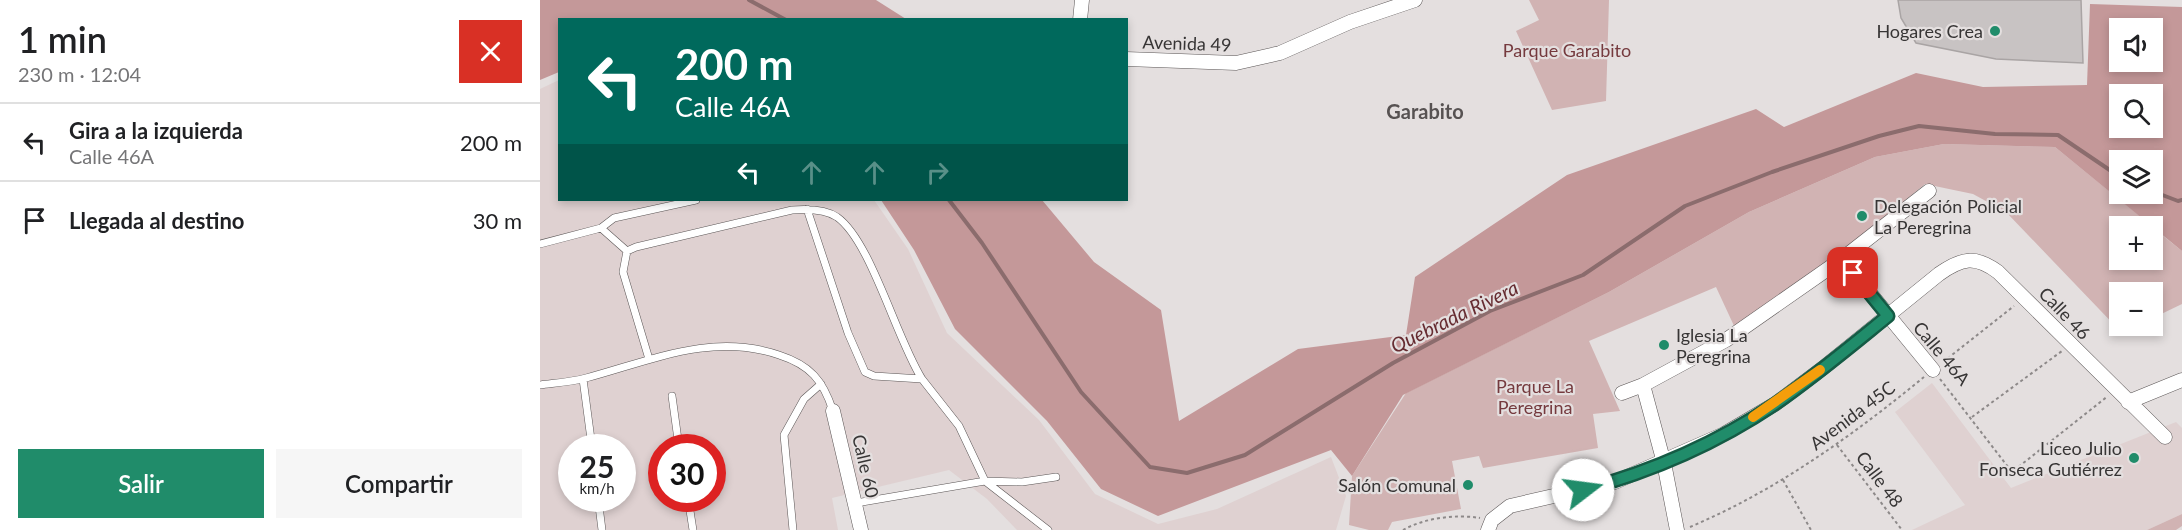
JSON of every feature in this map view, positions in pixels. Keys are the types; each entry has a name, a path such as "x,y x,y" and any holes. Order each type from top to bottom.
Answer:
{"street":[{"path":"1080,18 1082,0"},
{"name":"Avenida 49","path":"1128,59 1236,63 1280,53 1350,22 1415,0"},
{"path":"1622,393 1643,385 1726,340 1842,259 1929,191"},
{"name":"Calle 46A","path":"1842,259 1933,370"},
{"name":"Calle 46","path":"1888,316 1953,264 1969,260 1985,262 2025,298 2115,391 2164,437"},
{"path":"1490,525 1510,506 1615,482 1664,463 1724,434 1775,404 1888,316"},
{"path":"2128,402 2182,380"},
{"path":"1643,385 1664,463 1677,530"},
{"name":"Calle 60","path":"833,411 861,530"}],"lane":[{"path":"540,244 601,228 614,218 691,201"},
{"path":"807,208 848,333 865,372 874,376 922,379"},
{"path":"649,359 623,272 627,252 636,247 807,208 836,216 859,240 909,358 922,379 959,426 985,481 1048,530"},
{"path":"601,228 627,252"},
{"path":"540,385 583,379 649,359 710,345 732,345 760,348 808,367 821,384 833,411"},
{"path":"583,379 590,434"},
{"path":"793,530 784,435 804,399 821,384"},
{"path":"672,396 677,434"},
{"path":"856,503 985,481 1022,482 1056,477"},
{"path":"600,512 602,530"},
{"path":"690,512 693,530"}],"path":[{"name":"Avenida 45C","path":"1683,529 1720,514 1783,480 1837,445 2025,298"},
{"path":"1972,417 2070,344"},
{"name":"Calle 46A","path":"1933,370 1972,417 2012,472 2115,391"},
{"name":"Calle 48","path":"1837,445 1902,530"},
{"path":"1783,480 1811,530"},
{"path":"1402,530 1421,523 1463,515 1490,525"}],"shaded area":[{"path":"540,0 876,0 904,18 558,18 558,72 540,80"},
{"path":"2090,4 2182,7 2182,251 2163,235 2163,216 2139,216 2125,204 2163,204 2163,150 2109,150 2109,191 2055,147 1944,144 1875,157 1749,212 1609,292 1403,395 1352,476 1331,450 1158,516 1101,489 1047,421 955,329 914,250 882,201 1043,201 1094,262 1161,310 1179,421 1298,349 1406,335 1415,277 1567,175 1756,109 1784,127 1916,73 1983,87 2087,85"},
{"path":"558,80 558,201 875,201 908,249 947,333 1039,420 1095,494 1158,524 1217,509 1331,457 1346,496 1336,530 1017,530 987,499 949,470 832,498 838,530 540,530 540,89"},
{"name":"Liceo Julio Fonseca Gutiérrez","path":"1932,383 2011,488 2176,422 2182,428 2182,514 2147,530 1912,530 1965,505 1895,412"}],"green space":[{"name":"Parque Garabito","path":"1529,0 1609,0 1606,101 1552,110 1516,31 1539,20"},
{"name":"Parque La Peregrina","path":"1944,144 2055,147 2109,191 2109,204 2125,204 2140,216 2109,216 2109,270 2163,270 2163,236 2182,251 2182,304 2163,313 2163,282 2109,282 2109,319 2006,212 1973,194 1925,184 1848,248 1735,328 1716,287 1589,341 1620,411 1593,414 1598,448 1483,468 1479,456 1452,461 1461,509 1392,522 1388,530 1369,530 1349,525 1352,476 1406,393 1609,292 1749,212 1875,157"},
{"path":"2182,514 2182,526 2176,530 2147,530"}],"building":[{"name":"Hogares Crea","path":"1898,0 2081,0 2083,63 1996,59 1916,43 1901,18"}],"waterway":[{"name":"Quebrada Rivera","path":"749,0 782,18"},
{"name":"Quebrada Rivera","path":"950,201 982,243 1081,392 1150,467 1187,473 1245,455 1393,363 1490,311 1583,275 1685,206 1772,172 1879,136 1919,126 1995,134 2058,135 2109,170"},
{"name":"Quebrada Rivera","path":"2163,195 2178,201 2182,200"}],"slow traffic":[{"path":"1753,417 1775,404 1820,370"}],"place":[{"name":"Hogares Crea","path":"1995,31"},
{"name":"Delegación Policial La Peregrina","path":"1862,216"},
{"name":"Iglesia La Peregrina","path":"1664,345"},
{"name":"Liceo Julio Fonseca Gutiérrez","path":"2134,458"},
{"name":"Salón Comunal","path":"1468,485"}],"district":[{"name":"Garabito","path":"1425,111"}],"route":[{"path":"1583,490 1615,482 1664,463 1724,434 1775,404 1888,316 1853,273"}]}
